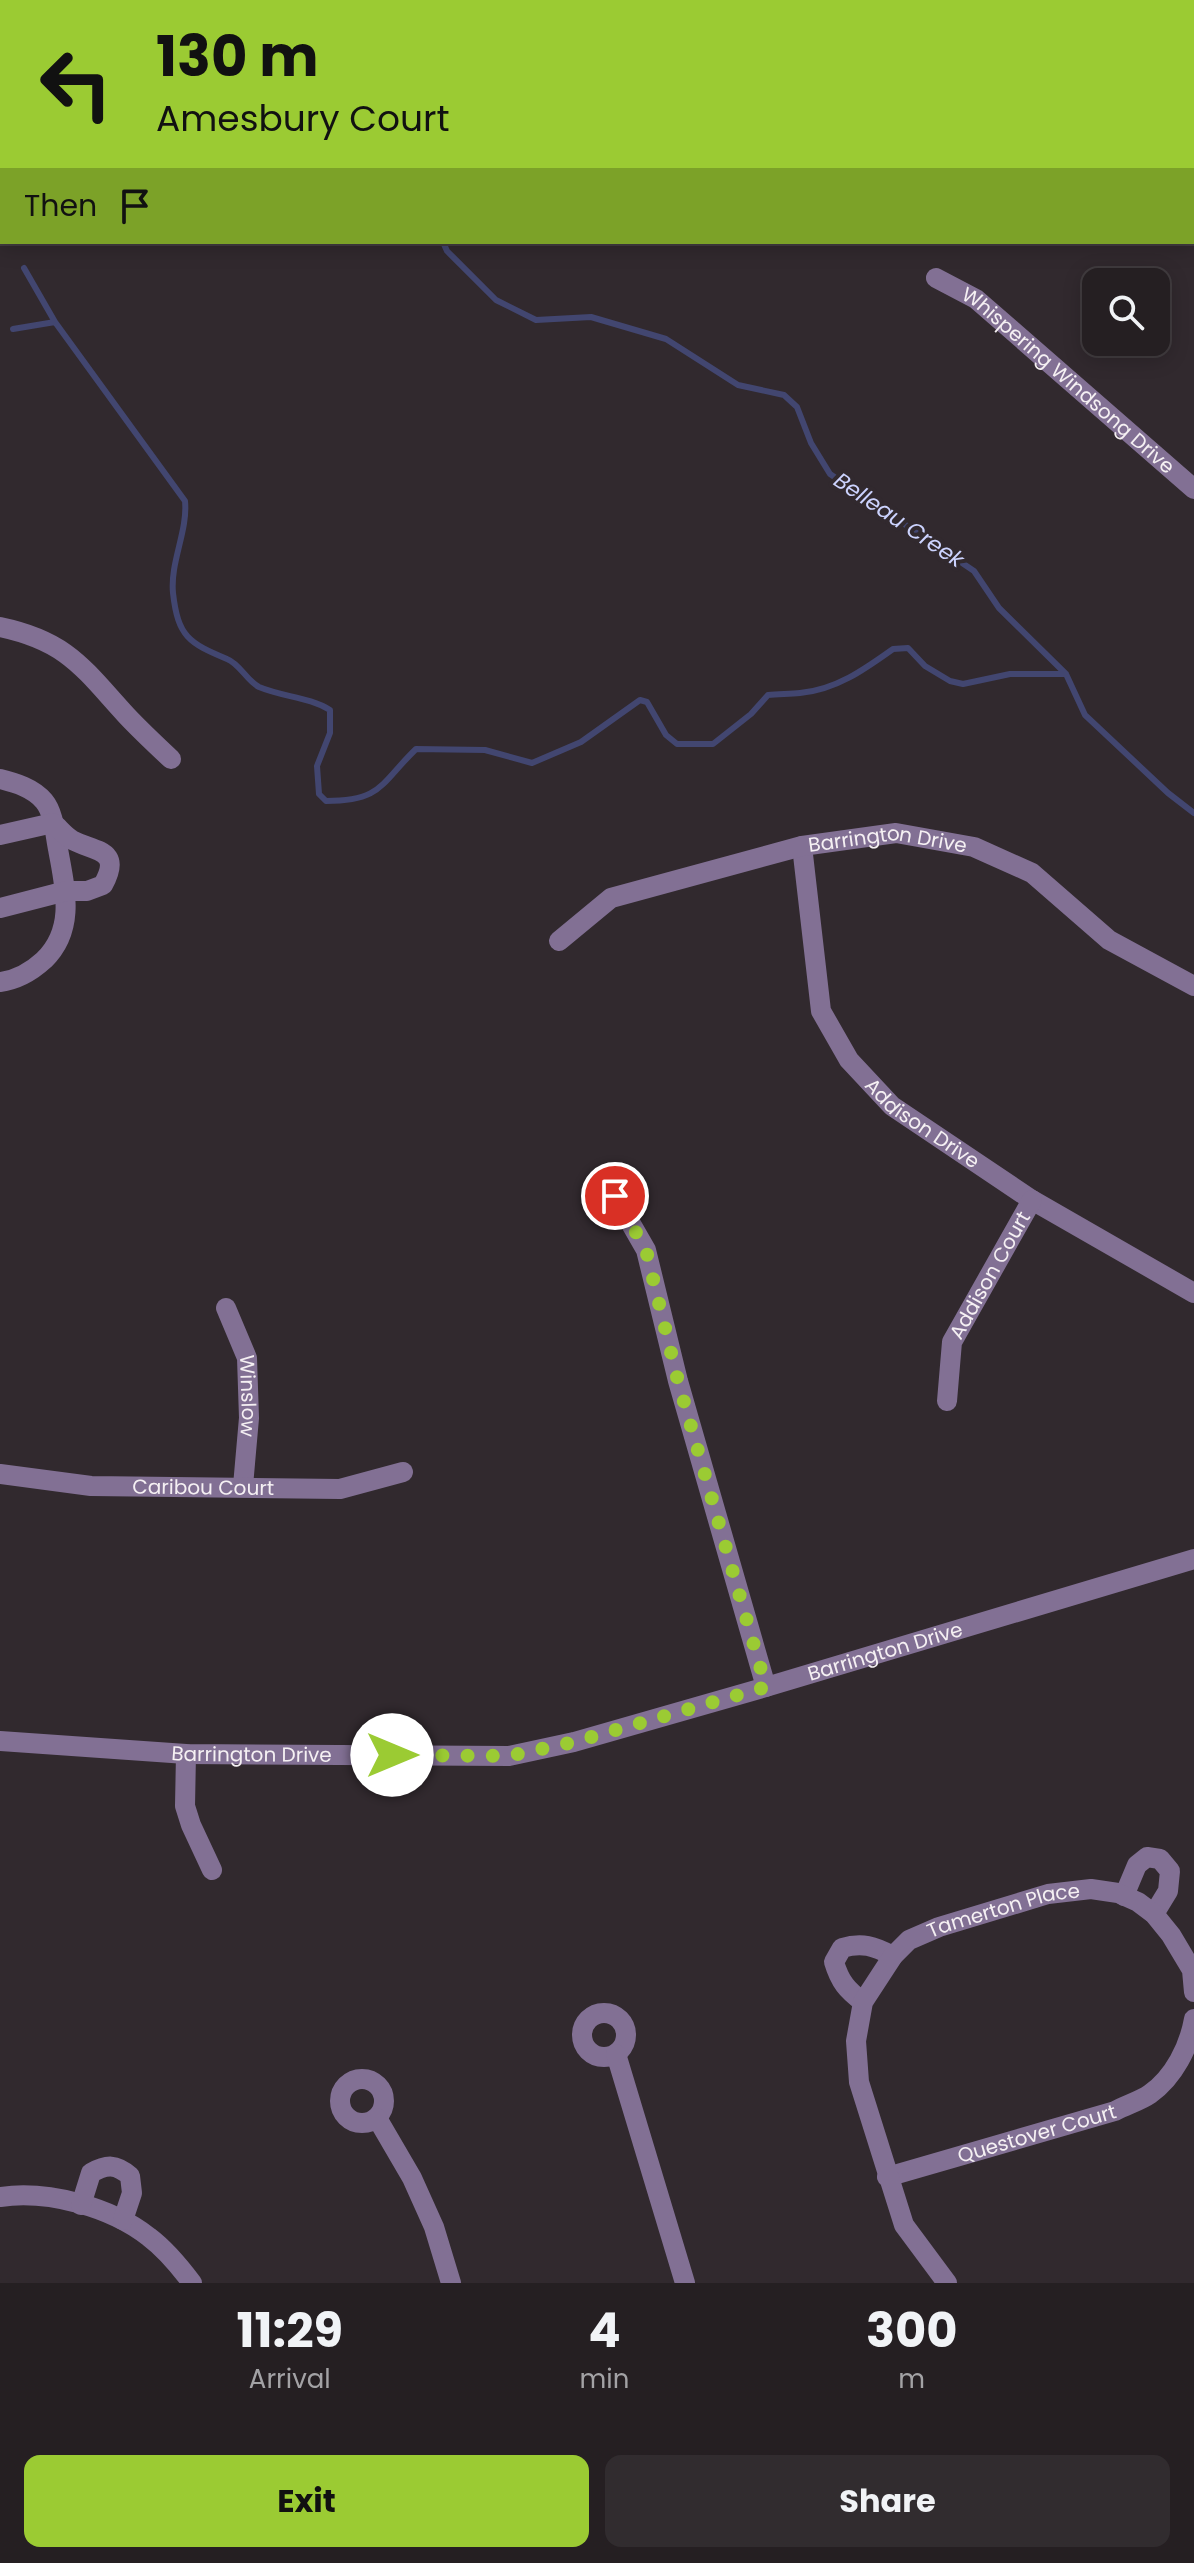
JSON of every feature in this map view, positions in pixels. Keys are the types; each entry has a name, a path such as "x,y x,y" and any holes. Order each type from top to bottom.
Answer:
{"street":[{"name":"Whispering Windsong Drive","path":"936,278 976,299 1194,489"},
{"path":"0,627 51,643 75,659 171,759"},
{"path":"0,779 24,786 45,802 53,823 66,891 66,920 54,950 35,968 0,982"},
{"path":"0,835 53,823"},
{"path":"0,908 103,885 110,873 109,860 101,849 70,839 53,823"},
{"name":"Barrington Drive","path":"559,941 611,898 802,846 896,833 974,847 1032,873 1109,940 1194,986"},
{"name":"Addison Drive","path":"802,846 821,1011 849,1060 892,1106 1032,1200 1194,1293"},
{"path":"615,1196 646,1250 678,1381 766,1687"},
{"name":"Addison Court","path":"947,1401 952,1342 1032,1200"},
{"name":"Winslow","path":"226,1308 247,1358 249,1418 243,1486"},
{"name":"Caribou Court","path":"0,1474 91,1486 340,1489 403,1472"},
{"name":"Barrington Drive","path":"0,1741 186,1754 509,1756 574,1742 766,1687 1194,1559"},
{"path":"186,1754 185,1806 212,1870"},
{"path":"1124,1896 1137,1865 1147,1857 1160,1859 1170,1871 1168,1891 1154,1914"},
{"name":"Tamerton Place","path":"947,2283 904,2225 859,2082 856,2041 863,2002 893,1956 909,1940 939,1927 1048,1894 1091,1889 1124,1896 1154,1914 1192,1970 1194,1992"},
{"path":"863,2002 845,1988 839,1977 834,1962 842,1948 859,1943 893,1956"},
{"name":"Questover Court","path":"887,2177 1115,2111 1150,2094 1175,2067 1190,2040 1194,2019"},
{"path":"616,2054 685,2283"},
{"path":"377,2118 412,2178 434,2227 451,2283"},
{"path":"81,2205 91,2173 104,2165 119,2166 130,2176 132,2193 123,2220"},
{"path":"0,2197 46,2198 81,2205 123,2220 150,2237 192,2283"}],"waterway":[{"name":"Belleau Creek","path":"444,244 447,251 496,300 536,320 591,317 666,339 738,385 784,395 797,407 811,443 830,474 974,571 999,608 1066,674 1085,715 1168,793 1194,813"},
{"path":"24,268 55,322 185,501 184,524 173,581 175,608 182,629 195,643 232,661 259,687 330,710 330,733 317,766 319,794 326,801 370,794 416,749 485,750 532,763 581,742 640,700 647,702 666,735 677,744 713,744 751,714 768,695 826,688 861,671 893,649 908,648 925,666 950,681 963,684 1010,674 1066,674"},
{"path":"13,329 55,322"}],"route":[{"path":"392,1755 509,1756 574,1742 766,1687 678,1381 646,1250 615,1196"}]}
